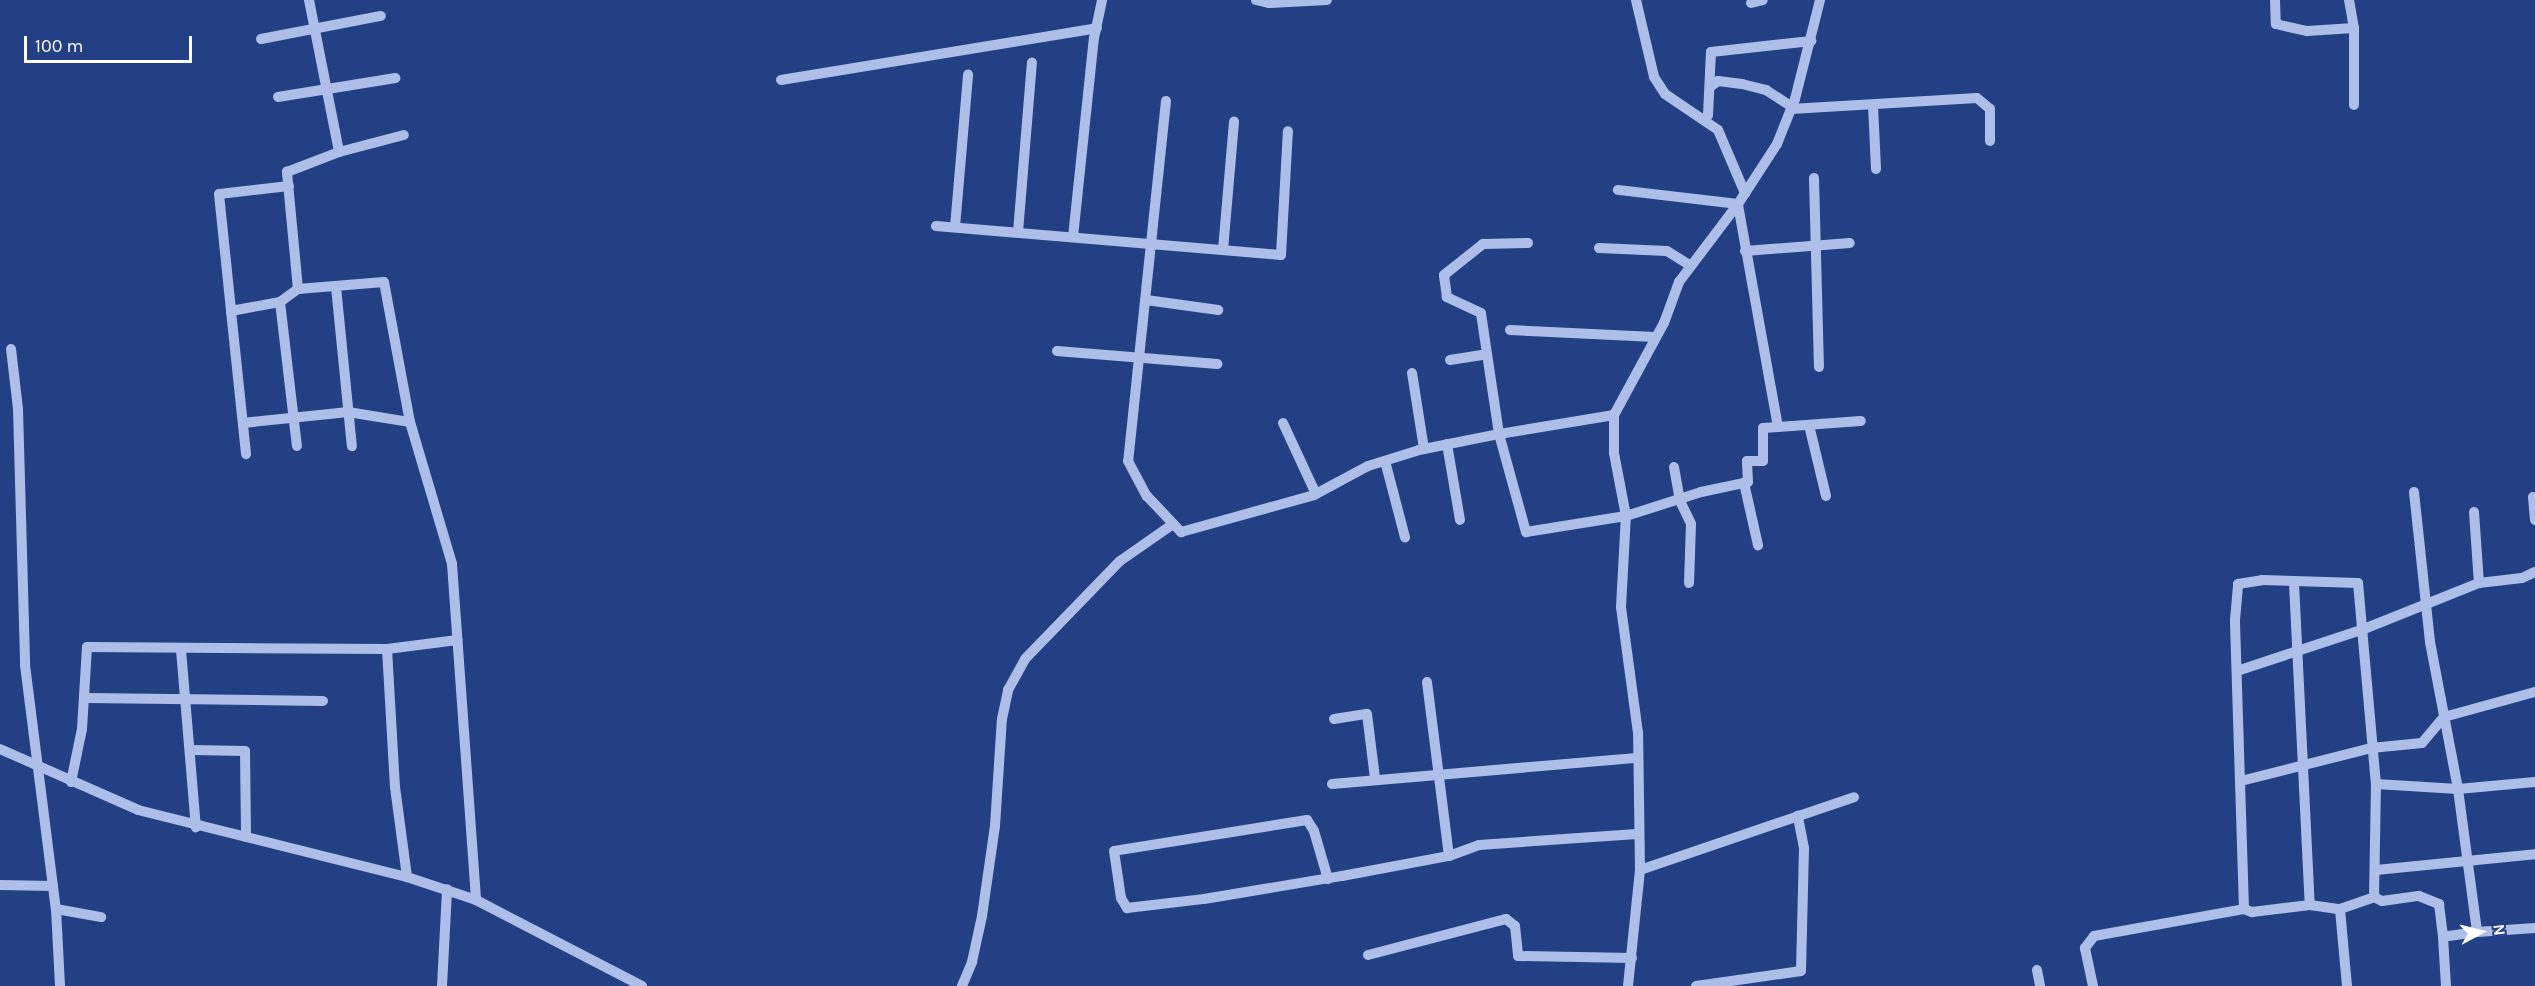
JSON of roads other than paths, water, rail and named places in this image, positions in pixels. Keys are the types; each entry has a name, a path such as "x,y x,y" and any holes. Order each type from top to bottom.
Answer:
{"street":[{"path":"309,0 339,152"},
{"path":"1073,237 1102,0"},
{"path":"1256,0 1269,3 1327,0"},
{"path":"1636,0 1654,77 1665,94 1719,129 1745,193"},
{"path":"1751,3 1763,0"},
{"path":"1628,986 1640,870 1637,834 1638,733 1620,587 1626,516 1614,453 1614,415 1655,337 1679,282 1738,204 1777,144 1791,108 1820,0"},
{"path":"2276,0 2276,24 2307,31 2354,28"},
{"path":"2349,0 2354,28 2354,105"},
{"path":"261,39 381,16"},
{"path":"781,80 1097,28"},
{"path":"1704,120 1708,115 1711,52 1810,40"},
{"path":"1018,232 1032,63"},
{"path":"955,227 968,75"},
{"path":"279,97 395,78"},
{"path":"1710,87 1719,81 1758,88 1791,108 1977,98 1990,109 1990,141"},
{"path":"1166,101 1153,244 1128,462 1147,496 1181,532 1316,494 1385,461 1424,449 1614,415"},
{"path":"1873,105 1876,169"},
{"path":"1223,250 1234,121"},
{"path":"936,226 1281,255 1288,131"},
{"path":"298,289 287,172 339,152 404,135"},
{"path":"1814,178 1818,247 1819,367"},
{"path":"246,454 219,194 289,186"},
{"path":"1618,190 1738,204"},
{"path":"1738,204 1778,427"},
{"path":"1528,243 1484,244 1444,275 1447,297 1480,313 1499,434 1526,532 1626,516 1748,482 1746,461 1763,461 1763,428 1861,421"},
{"path":"1745,251 1850,243"},
{"path":"1599,248 1666,251 1691,266"},
{"path":"231,311 280,302 298,289 336,288 384,282 410,423 452,564 476,900"},
{"path":"336,288 352,446"},
{"path":"1146,300 1218,310"},
{"path":"280,302 297,446"},
{"path":"1510,330 1655,337"},
{"path":"11,349 19,433 25,665 56,909 60,986"},
{"path":"1057,351 1217,364"},
{"path":"1450,360 1487,354"},
{"path":"1412,373 1424,449"},
{"path":"243,423 348,412 410,423"},
{"path":"1283,423 1316,494"},
{"path":"1809,425 1826,496"},
{"path":"1447,444 1460,520"},
{"path":"1385,461 1405,537"},
{"path":"1674,467 1680,501 1691,524 1689,583"},
{"path":"1744,483 1758,545"},
{"path":"2414,492 2426,605 2458,789 2465,862 2477,932"},
{"path":"2533,497 2535,520"},
{"path":"2474,512 2479,583"},
{"path":"962,986 972,962 982,916 995,826 1002,719 1008,690 1025,659 1120,561 1173,524"},
{"path":"2237,671 2364,629 2479,583 2522,578 2535,572"},
{"path":"2244,909 2237,671 2238,584 2262,580 2294,583 2358,583 2364,629 2371,748 2376,784 2374,897"},
{"path":"2294,583 2300,652 2310,905"},
{"path":"71,782 80,745 87,647 181,650 387,649 457,640"},
{"path":"387,649 395,787 407,877"},
{"path":"181,650 192,750 196,827"},
{"path":"1427,682 1449,856"},
{"path":"2241,781 2371,748 2422,743 2444,717 2535,692"},
{"path":"85,698 323,701"},
{"path":"1334,719 1367,714 1375,778"},
{"path":"0,749 138,810 196,827 246,837 447,889 476,900 629,983 642,986"},
{"path":"192,750 245,752 246,837"},
{"path":"1332,784 1375,778 1637,758"},
{"path":"2376,784 2458,789 2535,783"},
{"path":"1640,870 1854,798"},
{"path":"1696,986 1801,971 1804,848 1798,816"},
{"path":"1328,879 1314,831 1307,820 1114,851 1121,898 1127,908 1328,879 1449,856 1479,845 1637,834"},
{"path":"2376,870 2535,854"},
{"path":"0,885 53,886"},
{"path":"442,986 447,889"},
{"path":"2092,986 2085,948 2094,936 2244,909 2252,912 2310,905 2340,909 2374,897 2382,901 2419,896 2439,904 2446,986"},
{"path":"56,909 101,917"},
{"path":"2340,909 2347,986"},
{"path":"1368,955 1506,919 1515,926 1518,956 1632,958"},
{"path":"2443,937 2535,928"},
{"path":"2037,970 2040,986"}]}
